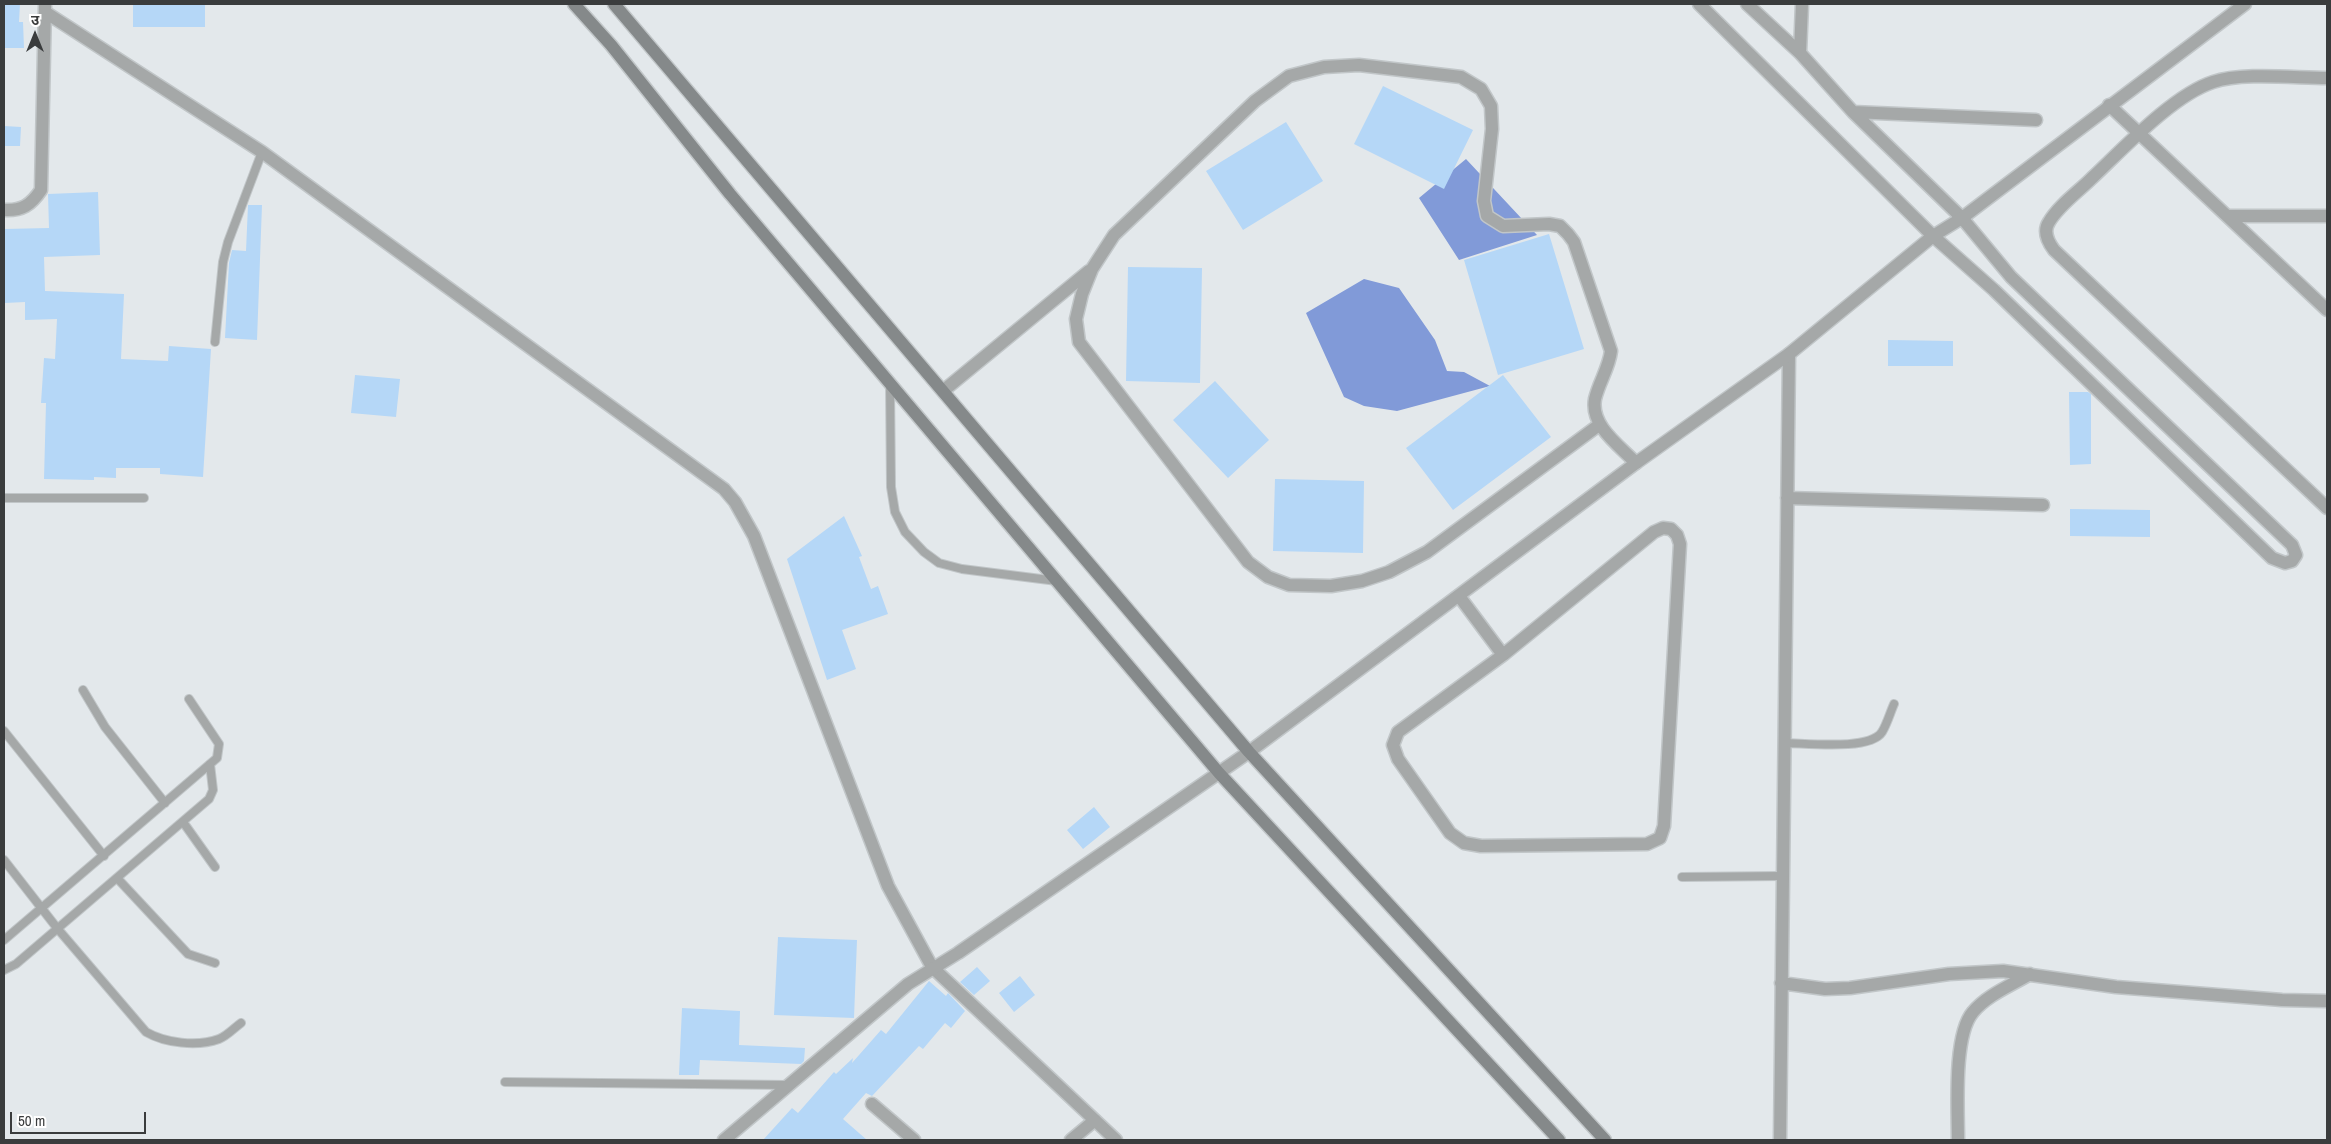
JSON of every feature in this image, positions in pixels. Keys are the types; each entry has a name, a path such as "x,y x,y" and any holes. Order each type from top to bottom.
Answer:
{"main road":[{"path":"574,4 611,45 730,194 1219,773 1559,1140"},
{"path":"614,4 1250,752 1605,1140"}],"street":[{"path":"1699,4 1933,236 1994,290 2272,558 2286,563 2292,561 2296,555 2292,545 2011,277 1962,218 1853,112 1800,53 1747,4"},
{"path":"1800,53 1802,4"},
{"path":"724,1140 908,984 958,953 1250,752 1636,463 1789,354 1933,236 1962,218 2245,4"},
{"path":"45,8 262,152 724,489 735,502 754,536 888,886 932,968 1116,1140"},
{"path":"4,210 24,209 35,199 41,190 45,8"},
{"path":"1599,425 1427,552 1404,564 1362,581 1331,586 1289,585 1268,577 1248,562 1079,342 1076,319 1082,294 1092,268 1114,235 1254,100 1289,76 1324,67 1359,65 1461,77 1481,89 1491,106 1492,129 1484,201 1487,216 1503,226 1549,224 1560,226 1574,242 1611,351 1610,363 1595,399 1595,412 1599,425 1636,463"},
{"path":"2327,78 2238,78 2215,81 2184,97 2140,133 2061,207 2048,223 2047,239 2054,250 2327,508"},
{"path":"2109,105 2327,310"},
{"path":"1853,112 2036,120"},
{"path":"2227,216 2327,216"},
{"path":"942,391 1092,268"},
{"path":"1780,1140 1789,354"},
{"path":"1786,498 2043,505"},
{"path":"1663,528 1670,529 1677,535 1680,544 1664,826 1660,838 1647,844 1481,846 1464,843 1450,833 1398,759 1393,745 1398,732 1504,656 1654,532 1663,528"},
{"path":"1459,596 1504,656"},
{"path":"1781,983 1833,989 1975,972 2003,971 2116,987 2282,1000 2327,1001"},
{"path":"1958,1140 1958,1080 1962,1033 1966,1021 1984,1002 2030,974"},
{"path":"872,1104 914,1140"},
{"path":"1071,1140 1096,1120"}],"lane":[{"path":"215,342 223,262 228,242 262,152"},
{"path":"890,383 891,488 895,512 905,532 924,552 939,563 962,569 1057,581"},
{"path":"4,498 144,498"},
{"path":"83,690 105,727 165,803"},
{"path":"4,940 218,758 219,744 189,699"},
{"path":"1784,743 1852,744 1876,738 1882,733 1894,704"},
{"path":"4,731 104,856"},
{"path":"4,970 16,964 183,822 212,794 210,764"},
{"path":"183,822 215,867"},
{"path":"4,860 57,928 146,1032 159,1039 204,1042 220,1038 241,1023"},
{"path":"1682,877 1782,876"},
{"path":"117,878 184,950 196,958 215,963"},
{"path":"505,1082 789,1085"}],"water":[{"path":"1466,159 1537,235 1459,260 1419,198"},
{"path":"1364,279 1399,288 1435,340 1447,371 1464,372 1490,386 1397,411 1364,406 1344,397 1306,313"}],"building":[{"path":"4,4 20,4 19,22 23,22 24,48 4,48"},
{"path":"133,4 205,4 205,27 133,27"},
{"path":"1383,86 1473,130 1444,189 1354,144"},
{"path":"1286,122 1323,181 1243,230 1206,171"},
{"path":"4,126 21,127 20,146 4,146"},
{"path":"98,192 100,255 44,257 45,291 124,294 121,359 168,361 169,346 211,349 203,477 160,474 160,468 116,468 116,478 94,477 94,480 44,479 46,403 41,403 44,358 55,359 57,319 25,320 25,302 5,303 4,229 49,228 48,194"},
{"path":"248,205 262,205 257,340 225,338 229,263 232,250 246,251"},
{"path":"1549,234 1584,349 1498,375 1464,260"},
{"path":"1128,267 1202,268 1200,383 1126,381"},
{"path":"1888,340 1953,341 1953,366 1888,366"},
{"path":"355,375 400,379 396,417 351,413"},
{"path":"1503,375 1551,437 1453,510 1406,448"},
{"path":"1215,381 1269,440 1228,478 1173,420"},
{"path":"2069,392 2088,392 2091,394 2091,464 2070,465"},
{"path":"1275,479 1364,481 1363,553 1273,551"},
{"path":"2070,509 2150,510 2150,537 2070,536"},
{"path":"844,516 862,556 859,557 871,589 878,586 888,614 842,630 856,669 827,680 787,559"},
{"path":"1094,807 1110,827 1083,849 1067,830"},
{"path":"778,937 857,940 854,1018 774,1015"},
{"path":"977,967 990,981 974,995 960,982"},
{"path":"1020,976 1035,995 1014,1012 999,993"},
{"path":"929,981 946,996 948,993 965,1011 951,1028 945,1023 923,1049 919,1046 872,1096 866,1093 843,1119 867,1140 763,1140 792,1108 798,1113 834,1072 836,1074 853,1058 852,1063 881,1030 886,1034"},
{"path":"682,1008 740,1011 739,1045 805,1048 804,1061 801,1064 700,1060 699,1075 679,1075"}]}
